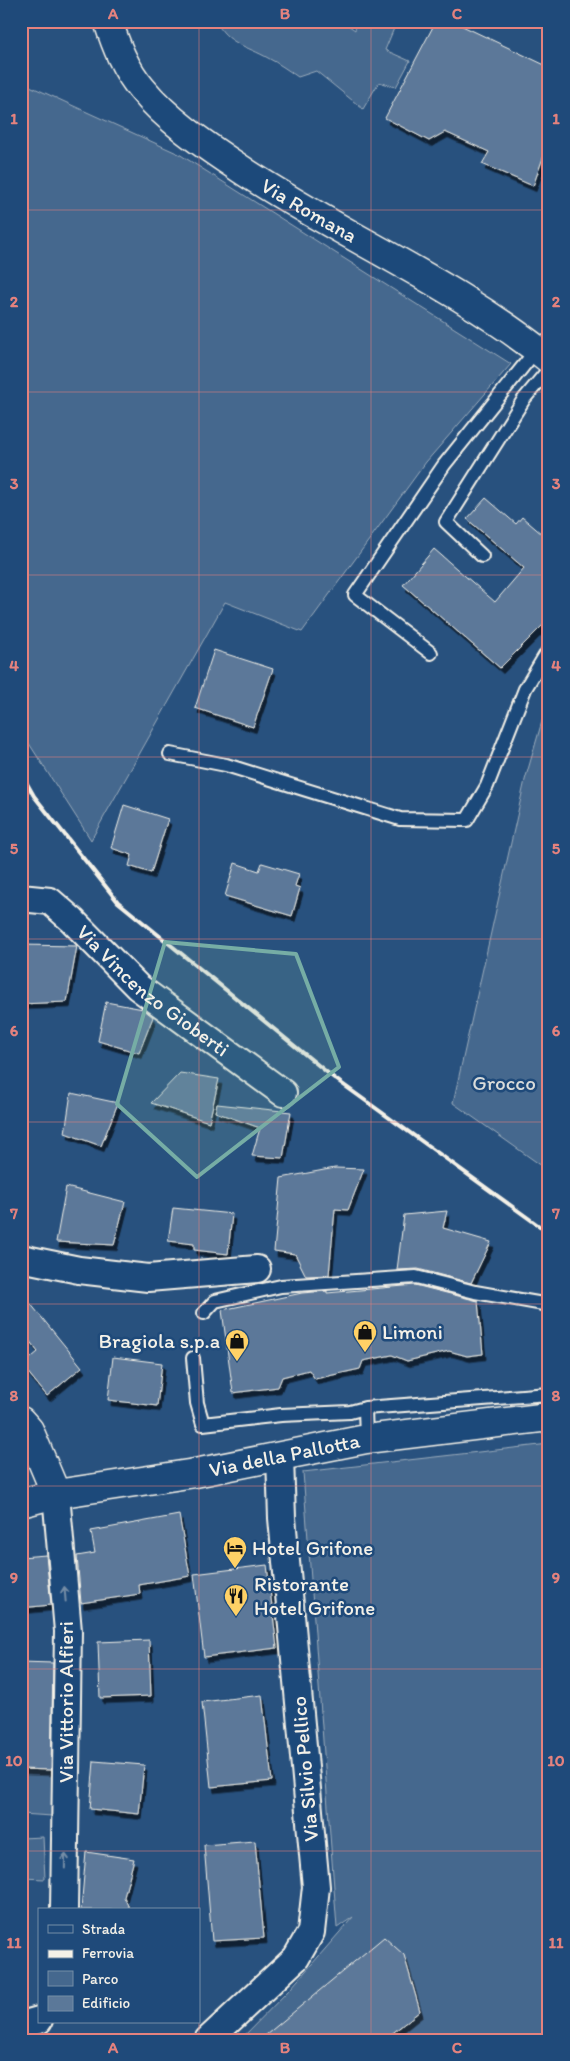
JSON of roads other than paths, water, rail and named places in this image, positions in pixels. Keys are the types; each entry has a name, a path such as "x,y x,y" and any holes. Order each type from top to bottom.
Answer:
{"main road":[{"name":"Via Romana","path":"108,21 120,56 141,89 192,136 294,202 467,300 545,359"},
{"name":"Via della Pallotta","path":"21,1503 56,1494 195,1473 366,1439 549,1417"},
{"path":"25,1426 56,1494"}],"street":[{"name":"Via Vincenzo Gioberti","path":"21,898 50,901 72,920 138,987 283,1093"},
{"path":"21,1258 79,1270 148,1278 257,1269"},
{"name":"Via Silvio Pellico","path":"208,2040 296,1958 311,1932 314,1915 316,1887 282,1518 280,1457"},
{"name":"Via Vittorio Alfieri","path":"56,1494 68,1631 64,1908"},
{"path":"21,2025 38,2020"}],"lane":[{"path":"482,556 446,522 524,399 545,359"},
{"path":"431,653 355,595 444,466 545,359"},
{"path":"170,754 226,765 400,819 467,820 487,786 525,689 549,649"},
{"path":"204,1313 215,1301 282,1286 416,1277 475,1292 549,1305"},
{"path":"193,1358 197,1403 203,1424 281,1415 350,1412 365,1408 549,1394"},
{"path":"365,1408 366,1439"}],"railway":[{"path":"21,773 34,796 118,902 334,1078 549,1233"}],"place":[{"name":"Limoni","path":"365,1353"},
{"name":"Bragiola s.p.a","path":"237,1362"},
{"name":"Hotel Grifone","path":"235,1569"},
{"name":"Ristorante Hotel Grifone","path":"236,1617"}],"park label":[{"name":"Grocco","path":"504,1083"}]}
